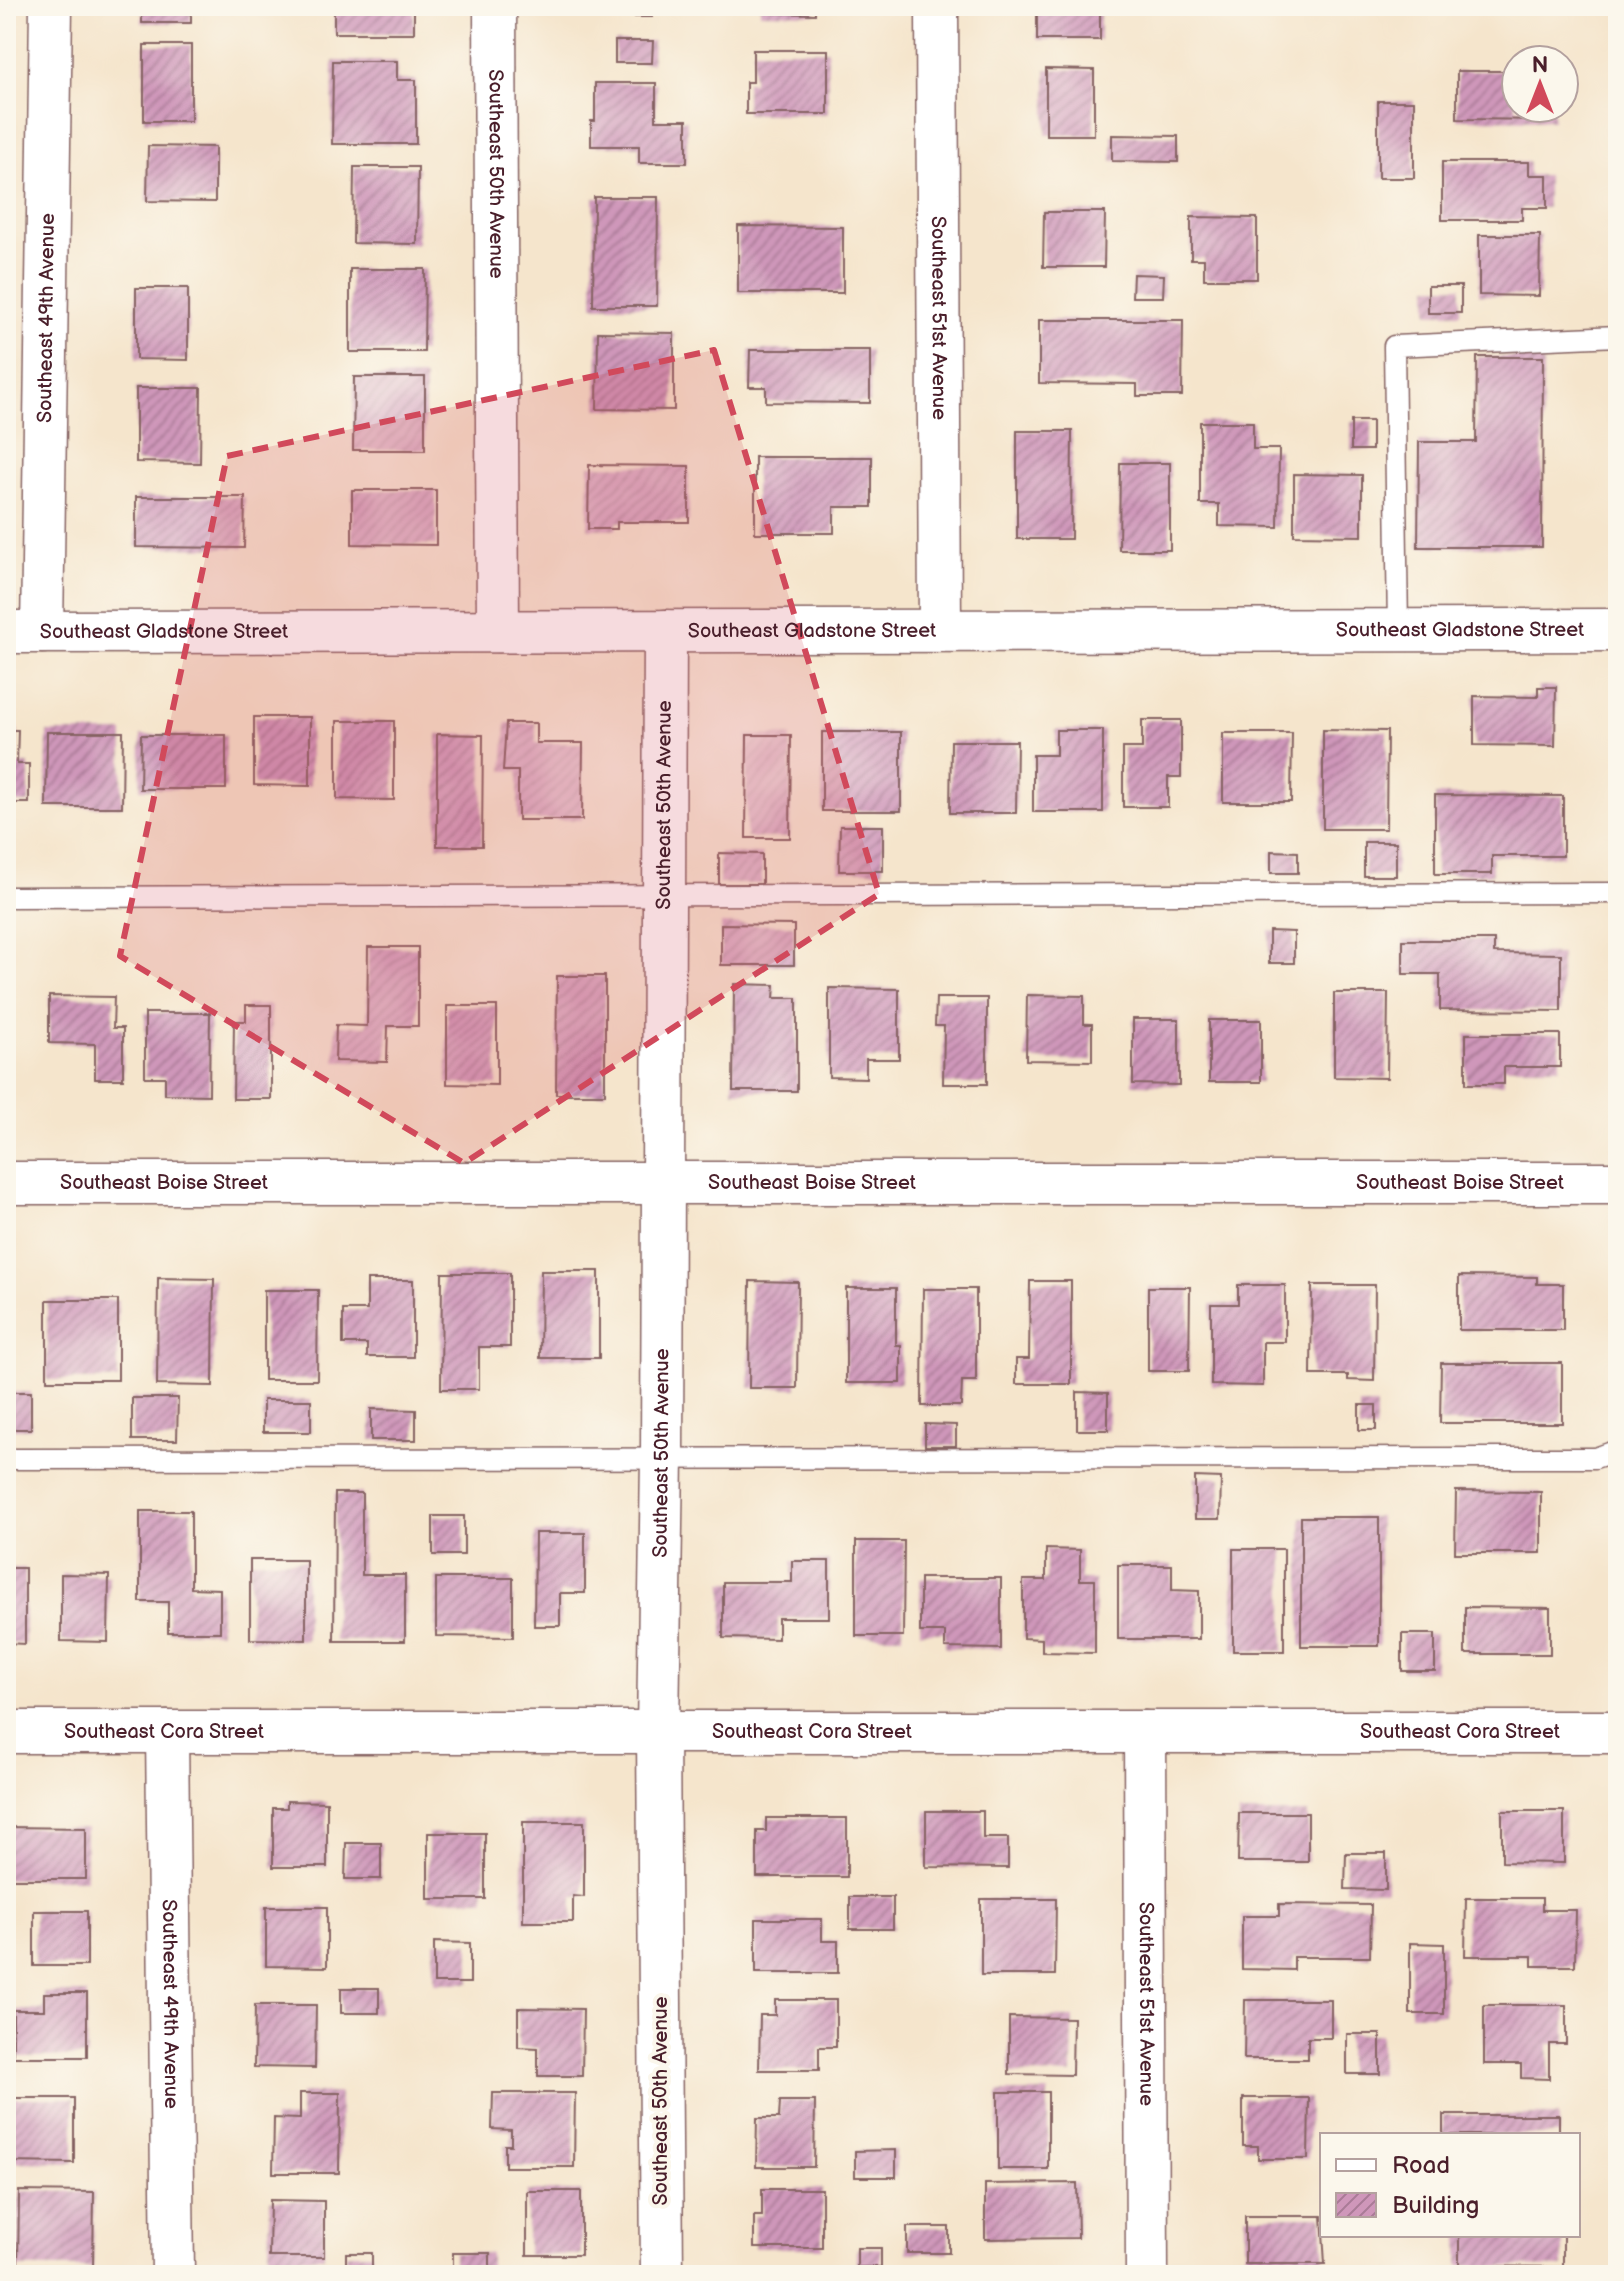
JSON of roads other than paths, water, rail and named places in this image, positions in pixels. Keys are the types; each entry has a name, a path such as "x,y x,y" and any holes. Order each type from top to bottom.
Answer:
{"street":[{"name":"Southeast 49th Avenue","path":"24,632 51,6"},
{"name":"Southeast 50th Avenue","path":"495,6 498,631"},
{"name":"Southeast 51st Avenue","path":"937,6 940,630"},
{"name":"Southeast Gladstone Street","path":"24,632 1618,630"},
{"name":"Southeast 50th Avenue","path":"662,2275 658,1732 665,631"},
{"name":"Southeast Boise Street","path":"6,1183 1618,1183"},
{"name":"Southeast Cora Street","path":"6,1732 1618,1732"},
{"name":"Southeast 49th Avenue","path":"167,1732 173,2275"},
{"name":"Southeast 51st Avenue","path":"1145,1732 1147,2275"}],"lane":[{"path":"1398,630 1394,346 1618,336"},
{"path":"6,897 1618,893"},
{"path":"6,1459 1595,1458 1618,1450"}]}
